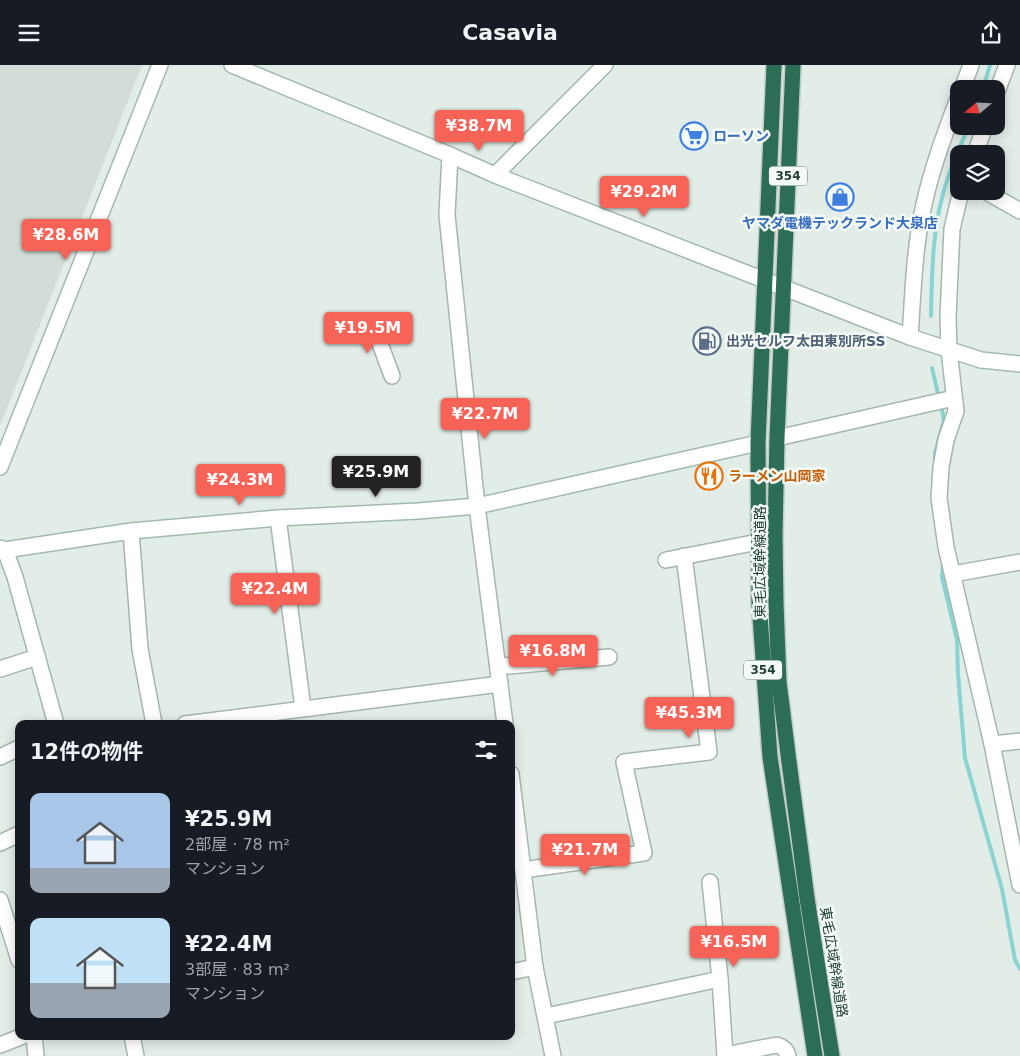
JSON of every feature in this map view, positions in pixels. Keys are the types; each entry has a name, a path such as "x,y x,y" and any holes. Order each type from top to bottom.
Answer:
{"highway":[{"name":"東毛広域幹線道路","path":"774,65 758,443 759,602 770,757 815,1056"},
{"name":"東毛広域幹線道路","path":"793,65 777,438 775,536 779,682 807,898 832,1056"}],"street":[{"path":"0,467 160,65"},
{"path":"232,65 495,175 910,337 980,360 1020,364"},
{"path":"495,175 606,65"},
{"path":"965,80 971,65"},
{"path":"1001,80 1007,65"},
{"path":"910,337 916,250 923,207 942,140 950,120"},
{"path":"450,155 447,215 477,506 504,720"},
{"path":"959,200 952,229 948,317 949,350 956,411 946,440 941,467 940,498 946,547 992,744 1020,885"},
{"path":"1001,200 1020,211"},
{"path":"372,322 392,375"},
{"path":"777,438 954,399"},
{"path":"55,720 15,577 3,549 131,531 278,518 477,506 758,443"},
{"path":"278,518 302,708"},
{"path":"131,531 140,649 153,720"},
{"path":"666,560 758,542"},
{"path":"523,870 644,853 624,762 710,752 684,556"},
{"path":"953,574 1020,562"},
{"path":"0,669 37,657"},
{"path":"498,665 509,667 609,657"},
{"path":"214,720 500,684"},
{"path":"992,744 1020,741"},
{"path":"0,757 15,750"},
{"path":"515,805 523,870 518,890 553,1056"},
{"path":"0,843 15,836"},
{"path":"710,882 720,979 725,1055 777,1045 782,1047 788,1056"},
{"path":"0,900 15,947"},
{"path":"515,970 535,967"},
{"path":"546,1017 720,979"},
{"path":"0,1045 15,1039"},
{"path":"34,1040 36,1056"},
{"path":"133,1040 136,1056"}],"shaded area":[{"path":"0,65 142,65 0,426"}],"waterway":[{"path":"986,80 990,65"},
{"path":"931,316 933,255 939,209 945,185 965,135"},
{"path":"932,368 939,398"},
{"path":"935,462 935,453 944,420 941,405"},
{"path":"943,561 942,577 957,640 965,758 1002,889 1015,960 1020,969"}],"place":[{"name":"ローソン","path":"694,136"},
{"name":"ヤマダ電機テックランド大泉店","path":"840,197"},
{"name":"出光セルフ太田東別所SS","path":"707,341"},
{"name":"ラーメン山岡家","path":"709,476"}]}
